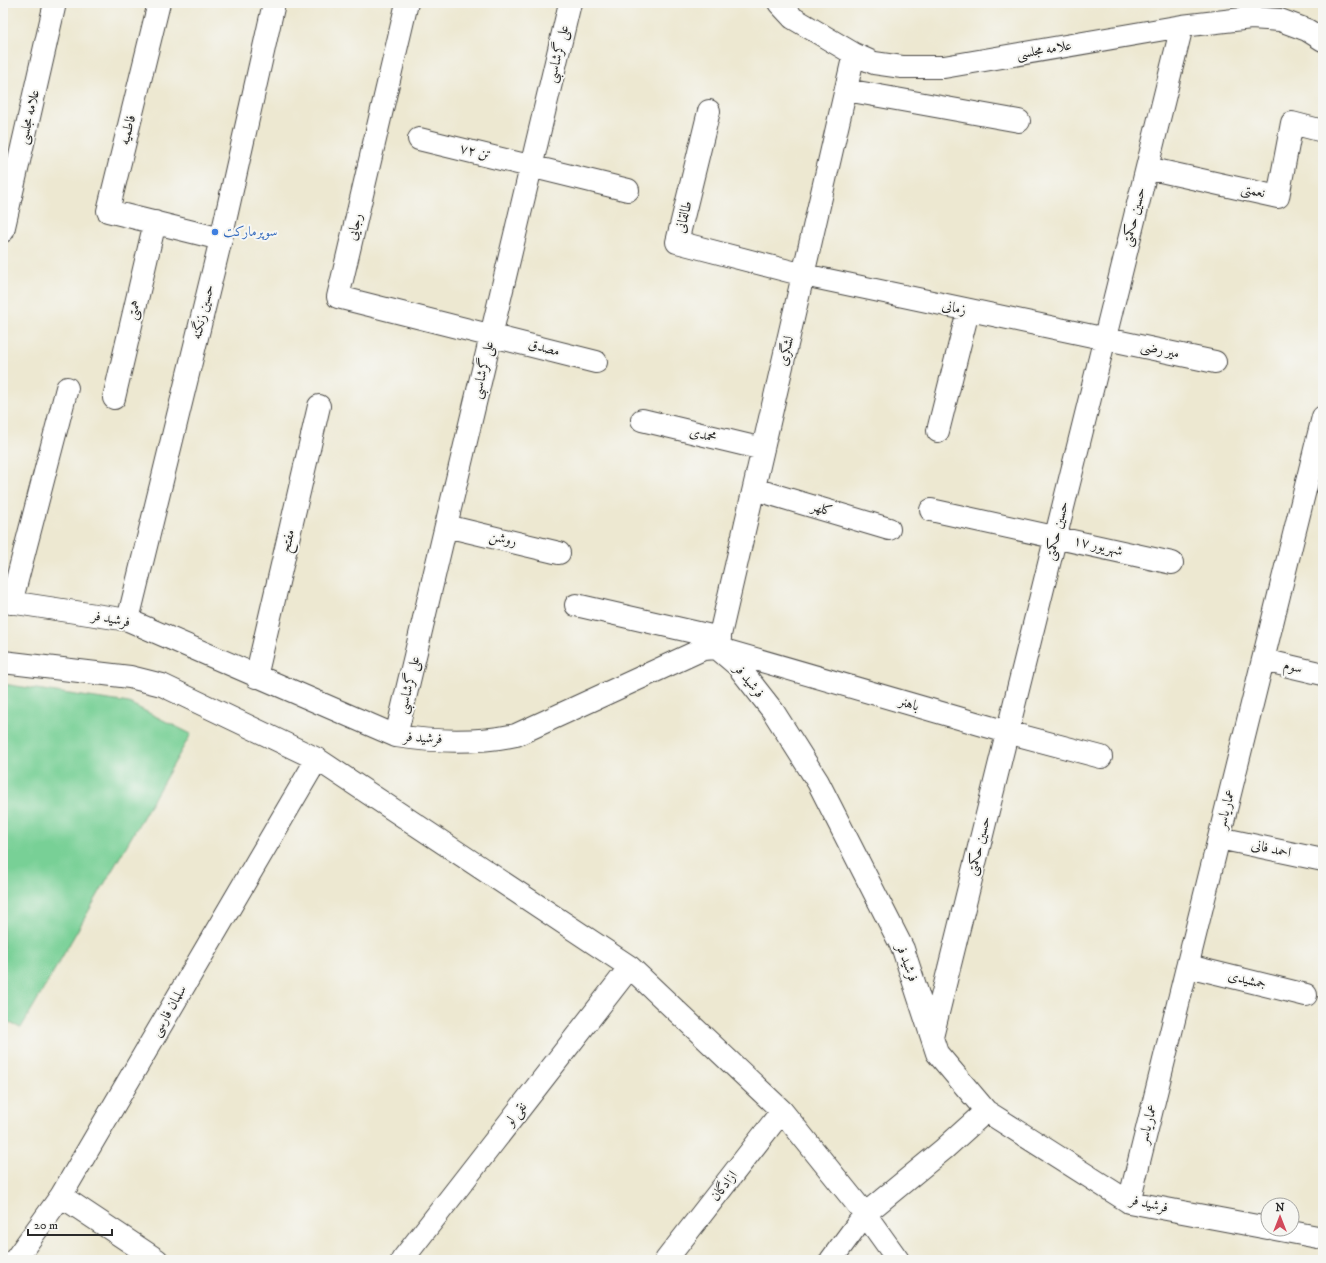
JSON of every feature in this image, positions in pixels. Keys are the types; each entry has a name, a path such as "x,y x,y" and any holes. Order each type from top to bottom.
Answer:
{"street":[{"name":"علامه مجلسی","path":"3,231 55,3"},
{"name":"فاطمیه","path":"155,222 108,211 159,3"},
{"name":"حسین زنگنه","path":"128,620 221,239 274,3"},
{"name":"رجایی","path":"407,3 338,297 491,335"},
{"name":"علی گرشاسبی","path":"396,736 570,3"},
{"name":"علامه مجلسی","path":"779,3 792,18 854,54 874,63 902,67 944,67 1182,26 1251,18 1280,20 1307,30 1323,40"},
{"name":"حسین حکمتی","path":"932,1037 1182,26"},
{"name":"لشگری","path":"718,643 854,54"},
{"path":"846,90 1019,122"},
{"name":"طالقانی","path":"709,111 677,242 804,275"},
{"name":"نعمتی","path":"1146,168 1278,197 1292,123 1323,131"},
{"name":"۷۲ تن","path":"419,139 628,190"},
{"path":"155,222 221,239"},
{"name":"همتی","path":"114,398 155,222"},
{"name":"زمانی","path":"804,275 1104,339"},
{"path":"938,431 968,311"},
{"name":"مصدق","path":"491,335 596,362"},
{"name":"میر رضی","path":"1104,339 1215,362"},
{"path":"7,602 67,388"},
{"name":"مفتح","path":"256,677 319,406"},
{"name":"عمار یاسر","path":"1129,1202 1263,660 1317,471 1323,417"},
{"name":"محمدی","path":"642,420 763,449"},
{"name":"کلهر","path":"754,489 889,529"},
{"name":"۱۷ شهریور","path":"931,510 1172,563"},
{"name":"روشن","path":"446,526 559,552"},
{"name":"فرشید فر","path":"7,602 128,620 256,677 396,736 426,740 497,739 516,735 718,643 773,711 818,782 903,948 937,1053 986,1111 1129,1202 1260,1227"},
{"name":"باهنر","path":"576,605 718,643 1007,732 1101,757"},
{"name":"سوم","path":"1263,660 1323,674"},
{"path":"3,662 130,677 162,685 317,759 630,967 782,1111 865,1214 898,1260"},
{"name":"سلمان فارسی","path":"15,1260 61,1196 317,759"},
{"name":"احمد فانی","path":"1219,838 1323,860"},
{"name":"جمشیدی","path":"1188,966 1306,995"},
{"name":"نقی لو","path":"402,1260 630,967"},
{"name":"ازادگان","path":"666,1260 782,1111"},
{"path":"831,1260 865,1214 944,1149 986,1111"},
{"path":"61,1196 157,1260"},
{"path":"1300,1234 1323,1238"}],"green space":[{"path":"3,684 129,703 191,734 21,1028 3,1020"}],"place":[{"name":"سوپرمارکت","path":"215,232"}]}
